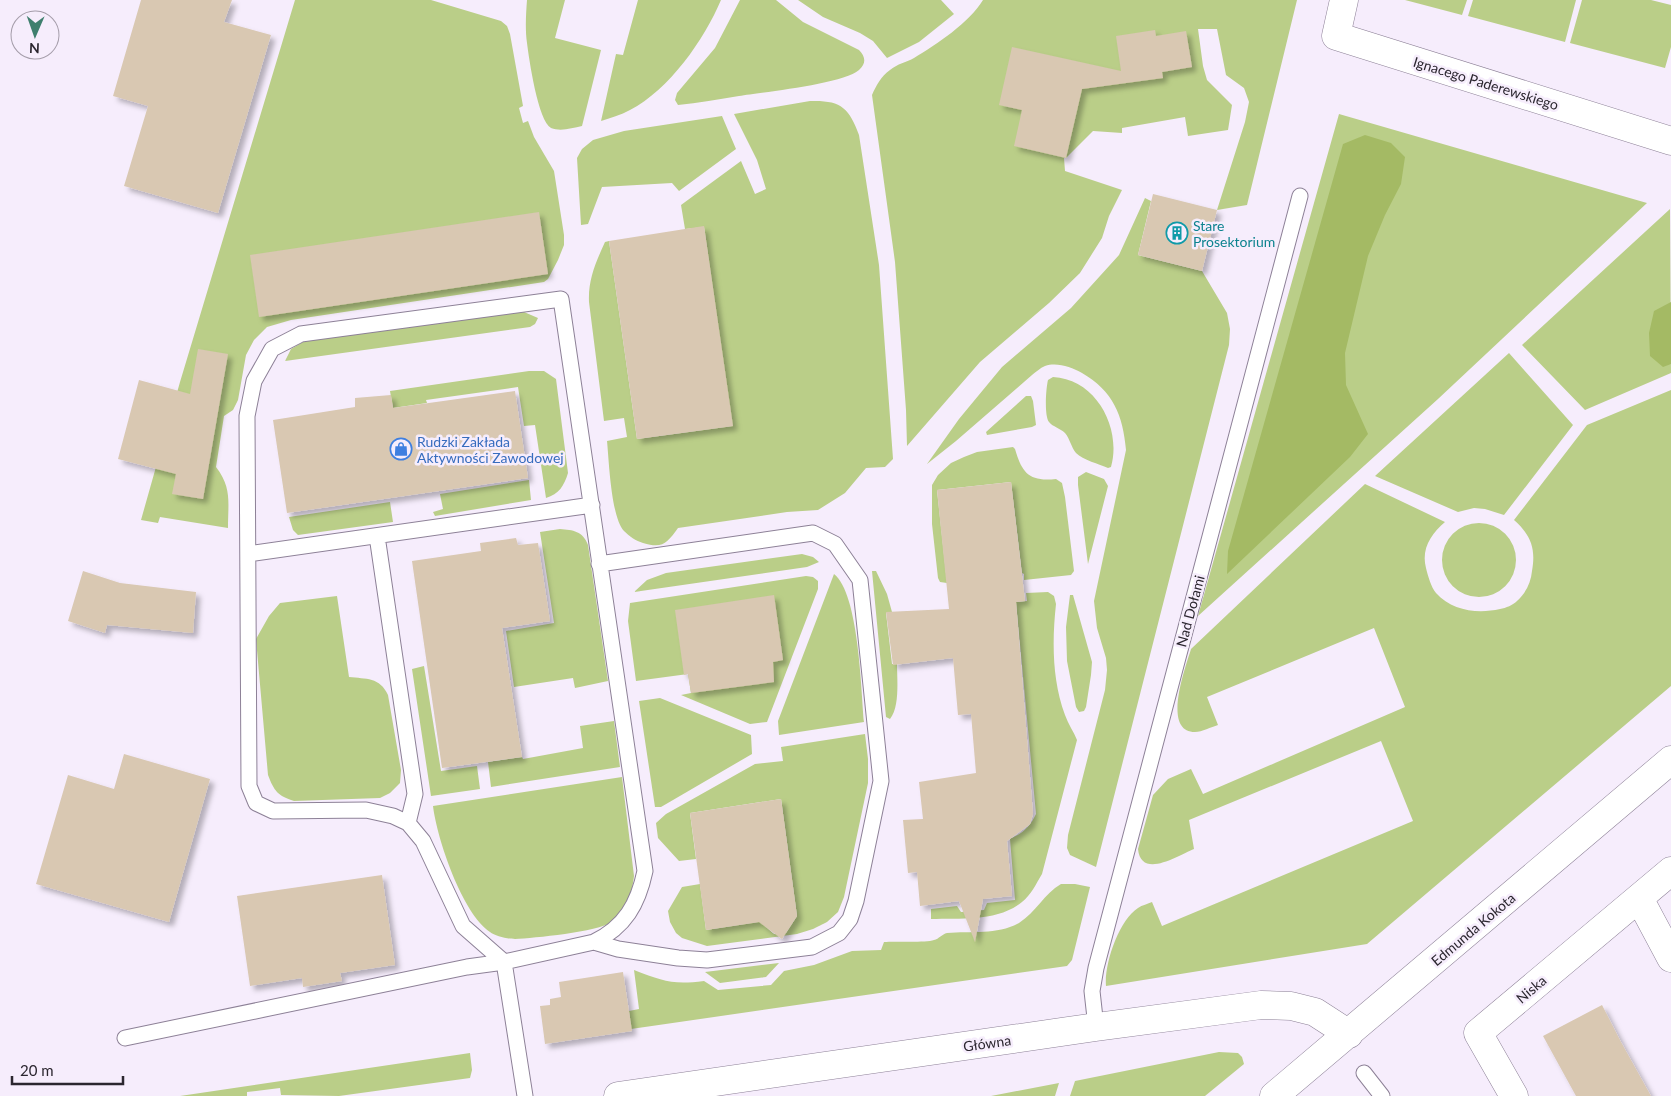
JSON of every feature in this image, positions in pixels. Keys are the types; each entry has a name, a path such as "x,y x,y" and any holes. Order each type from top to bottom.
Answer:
{"street":[{"name":"Ignacego Paderewskiego","path":"1344,0 1336,36 1671,141"},
{"name":"Edmunda Kokota","path":"1274,1096 1671,760"},
{"name":"Niska","path":"1514,1096 1478,1033 1671,871"},
{"path":"1638,898 1671,958"},
{"name":"Główna","path":"618,1096 664,1093 1096,1027 1260,1005 1291,1006 1315,1012 1349,1034"}],"lane":[{"name":"Nad Dołami","path":"1096,1027 1092,991 1096,968 1300,196"},
{"path":"125,1038 467,967 504,962 594,942 606,936 620,925 641,892 645,871 561,298 301,334 272,349 254,381 248,416 248,786 256,804 273,811 366,810 393,816 408,823 423,841 463,926 504,962 525,1096"},
{"path":"248,554 592,505"},
{"path":"594,942 618,949 678,958 707,960 812,947 839,933 850,919 856,901 881,781 860,580 835,544 813,533 599,564"},
{"path":"377,536 415,794 408,823"},
{"path":"1364,1073 1382,1096"}],"green space":[{"path":"295,0 431,0 501,21 507,26 523,106 519,108 523,123 528,121 534,137 554,171 564,245 548,279 544,282 291,320 267,327 254,340 246,355 238,400 233,410 224,416 216,467 227,489 228,528 160,517 158,523 141,520 180,382"},
{"path":"527,0 565,0 555,38 601,50 582,126 559,130 551,128 546,123 542,114 535,89 527,43"},
{"path":"638,0 721,0 695,47 671,77 658,90 627,112 601,121 616,54 623,55"},
{"path":"740,0 776,0 803,22 859,50 864,57 863,65 859,70 850,75 821,83 678,105 675,100 677,93 715,48"},
{"path":"798,0 941,0 954,14 919,42 887,58 873,41 860,33 823,17"},
{"path":"983,0 1297,0 1247,205 1217,210 1245,122 1249,102 1244,88 1226,75 1217,29 1198,29 1203,66 1207,80 1232,105 1228,130 1188,136 1185,117 1122,128 1122,133 1093,131 1064,158 1065,171 1122,190 1109,216 1102,238 1080,273 1049,303 980,362 907,446 895,262 872,95 879,81 887,72 914,58 952,32 970,17"},
{"path":"1405,0 1467,0 1462,15"},
{"path":"1473,0 1576,0 1565,42 1468,16"},
{"path":"1582,0 1651,0 1671,5 1671,47 1665,68 1570,43"},
{"path":"810,101 829,102 842,107 851,118 859,135 879,265 893,459 885,467 866,468 845,493 818,510 787,512 678,528 671,538 660,545 640,542 624,531 613,502 607,441 627,437 624,418 604,421 589,302 591,278 596,264 605,242 609,241 637,439 732,426 704,227 685,229 681,205 741,161 755,194 766,189 757,160 734,114"},
{"path":"1339,114 1647,203 1438,399 1198,616"},
{"path":"722,116 736,149 679,191 672,183 602,187 588,224 581,225 577,158 582,149 593,140 624,131"},
{"path":"1365,135 1391,143 1405,157 1401,184 1385,215 1368,256 1345,353 1346,385 1368,434 1350,457 1227,574 1228,551 1343,144"},
{"path":"1145,198 1151,201 1138,255 1202,271 1227,313 1230,329 1229,345 1096,867 1070,855 1067,848 1068,835 1105,690 1106,658 1097,628 1094,601 1126,450 1125,437 1119,415 1109,396 1093,380 1069,367 1059,365 1045,366 927,464 959,419 1002,367 1071,308 1119,255"},
{"path":"1670,209 1671,373 1585,410 1522,345"},
{"path":"1671,302 1671,364 1663,367 1650,356 1649,333 1654,311"},
{"path":"524,312 538,318 535,324 530,327 285,361 291,349 308,339"},
{"path":"1509,353 1573,425 1504,515 1485,509 1474,508 1458,512 1375,476"},
{"path":"529,371 544,371 556,379 568,473 560,489 546,498 535,425 524,426 518,387 426,400 427,403 393,408 390,391"},
{"path":"1053,377 1068,380 1082,386 1102,408 1109,422 1113,437 1111,467 1108,468 1087,460 1076,453 1065,433 1052,425 1047,419 1048,380"},
{"path":"1671,390 1671,686 1367,944 1106,986 1107,966 1114,943 1125,922 1140,907 1152,902 1162,926 1413,821 1381,741 1189,820 1194,849 1162,863 1146,863 1141,858 1138,849 1153,795 1168,779 1191,769 1203,794 1405,707 1374,628 1207,697 1218,725 1195,732 1185,729 1179,721 1177,710 1181,683 1191,649 1365,484 1445,522 1428,542 1425,554 1426,568 1431,585 1442,599 1457,607 1474,611 1502,609 1511,605 1520,598 1528,587 1533,563 1531,543 1525,531 1514,520 1587,425"},
{"path":"1026,396 1031,396 1033,401 1036,425 987,435 986,432"},
{"path":"1013,447 1024,470 1028,474 1039,479 1056,479 1062,483 1074,571 1071,575 1024,580 1011,482 937,490 947,583 940,582 932,524 932,485 938,475 951,463 977,452"},
{"path":"1086,472 1104,479 1108,486 1088,564 1078,485 1078,477"},
{"path":"529,480 531,500 435,516 433,512 443,509 440,494"},
{"path":"390,502 393,522 298,535 293,530 289,517"},
{"path":"1479,523 1493,526 1505,534 1513,546 1516,560 1513,574 1505,586 1493,594 1479,597 1465,594 1453,586 1445,574 1442,560 1445,546 1453,534 1465,526"},
{"path":"560,529 580,534 588,545 608,681 575,688 573,678 514,687 506,631 554,623 540,532"},
{"path":"802,554 813,557 819,562 807,567 634,592 647,580 666,573"},
{"path":"872,571 876,571 887,594 892,612 886,613 892,664 897,664 897,700 890,719 886,717"},
{"path":"834,574 842,585 849,601 854,621 860,666 864,722 779,735 778,721"},
{"path":"806,576 813,577 818,581 818,589 767,722 750,724 681,695 691,693 688,674 636,681 628,621 630,603"},
{"path":"1048,592 1054,596 1056,604 1054,632 1055,674 1065,715 1077,740 1042,874 1022,902 1001,913 978,918 931,919 931,909 957,906 961,912 984,910 987,903 1015,900 1010,839 1026,829 1036,814 1016,602 1027,601 1026,593"},
{"path":"1070,595 1073,595 1092,662 1086,707 1084,711 1079,712 1076,707 1067,661 1066,627"},
{"path":"337,596 349,677 377,682 385,689 388,695 401,770 400,783 390,793 380,798 294,801 277,792 268,775 256,639 269,616 280,603"},
{"path":"424,666 441,771 477,766 480,789 431,796 412,669"},
{"path":"660,698 751,735 752,754 661,807 655,807 639,701"},
{"path":"614,721 620,767 491,787 488,762 522,757 523,759 583,748 580,726"},
{"path":"865,734 868,783 844,897 838,912 827,922 797,934 707,946 682,938 676,933 670,922 668,911 682,887 700,884 706,930 764,921 765,926 774,934 786,933 797,916 781,799 690,813 696,859 679,861 658,838 656,823 666,814 755,764 783,761 781,747"},
{"path":"622,777 634,876 630,895 625,907 617,918 604,926 565,934 515,939 502,937 490,932 470,909 461,892 445,855 433,806"},
{"path":"1061,884 1090,887 1072,960 1067,966 631,1029 629,1011 639,1009 634,970 668,981 684,983 704,981 718,990 771,985 784,971 814,965 852,951 881,950 884,942 930,941 947,933 984,932 1011,927 1025,919"},
{"path":"779,963 766,977 720,983 705,972"},
{"path":"1219,1052 1238,1053 1242,1057 1244,1064 1205,1096 1070,1096 1075,1081"},
{"path":"470,1053 472,1070 470,1078 339,1096 281,1095 280,1088 247,1092 247,1096 180,1096"},
{"path":"1059,1083 1055,1096 991,1096"}],"building":[{"path":"141,0 232,0 224,22 271,35 218,213 124,186 148,106 113,96"},
{"path":"1155,30 1156,36 1186,31 1192,67 1162,72 1163,78 1082,89 1066,158 1014,146 1022,110 999,105 1012,47 1121,71 1116,36"},
{"name":"Stare Prosektorium","path":"1153,194 1217,210 1202,271 1138,255"},
{"path":"539,212 548,274 259,317 250,255"},
{"path":"704,226 733,426 637,439 609,241"},
{"path":"198,349 228,354 203,499 172,494 176,474 118,459 139,380 190,394"},
{"name":"Rudzki Zakłada Aktywności Zawodowej","path":"515,391 528,478 287,513 273,420 355,407 355,398 391,395 393,408"},
{"path":"1011,482 1025,601 1016,602 1033,814 1030,824 1007,841 1012,896 983,899 975,942 959,901 920,906 917,872 908,873 903,820 923,819 919,782 976,773 971,714 958,715 953,658 893,665 886,612 949,609 937,490"},
{"path":"516,538 518,545 538,543 550,621 502,628 522,757 442,768 412,561 481,551 480,543"},
{"path":"83,571 120,583 196,592 193,633 107,625 105,633 68,621"},
{"path":"774,595 783,660 773,662 774,682 691,693 688,674 684,675 675,610"},
{"path":"124,754 210,779 169,922 36,884 68,775 114,789"},
{"path":"781,799 797,916 782,939 759,922 706,930 690,813"},
{"path":"382,875 395,965 340,973 342,981 303,987 302,978 250,986 237,896"},
{"path":"623,972 632,1031 545,1044 540,1006 550,1005 550,999 561,997 559,982"},
{"path":"1602,1005 1651,1096 1576,1096 1543,1036"}],"place":[{"name":"Stare Prosektorium","path":"1177,233"},
{"name":"Rudzki Zakłada Aktywności Zawodowej","path":"401,449"}]}
